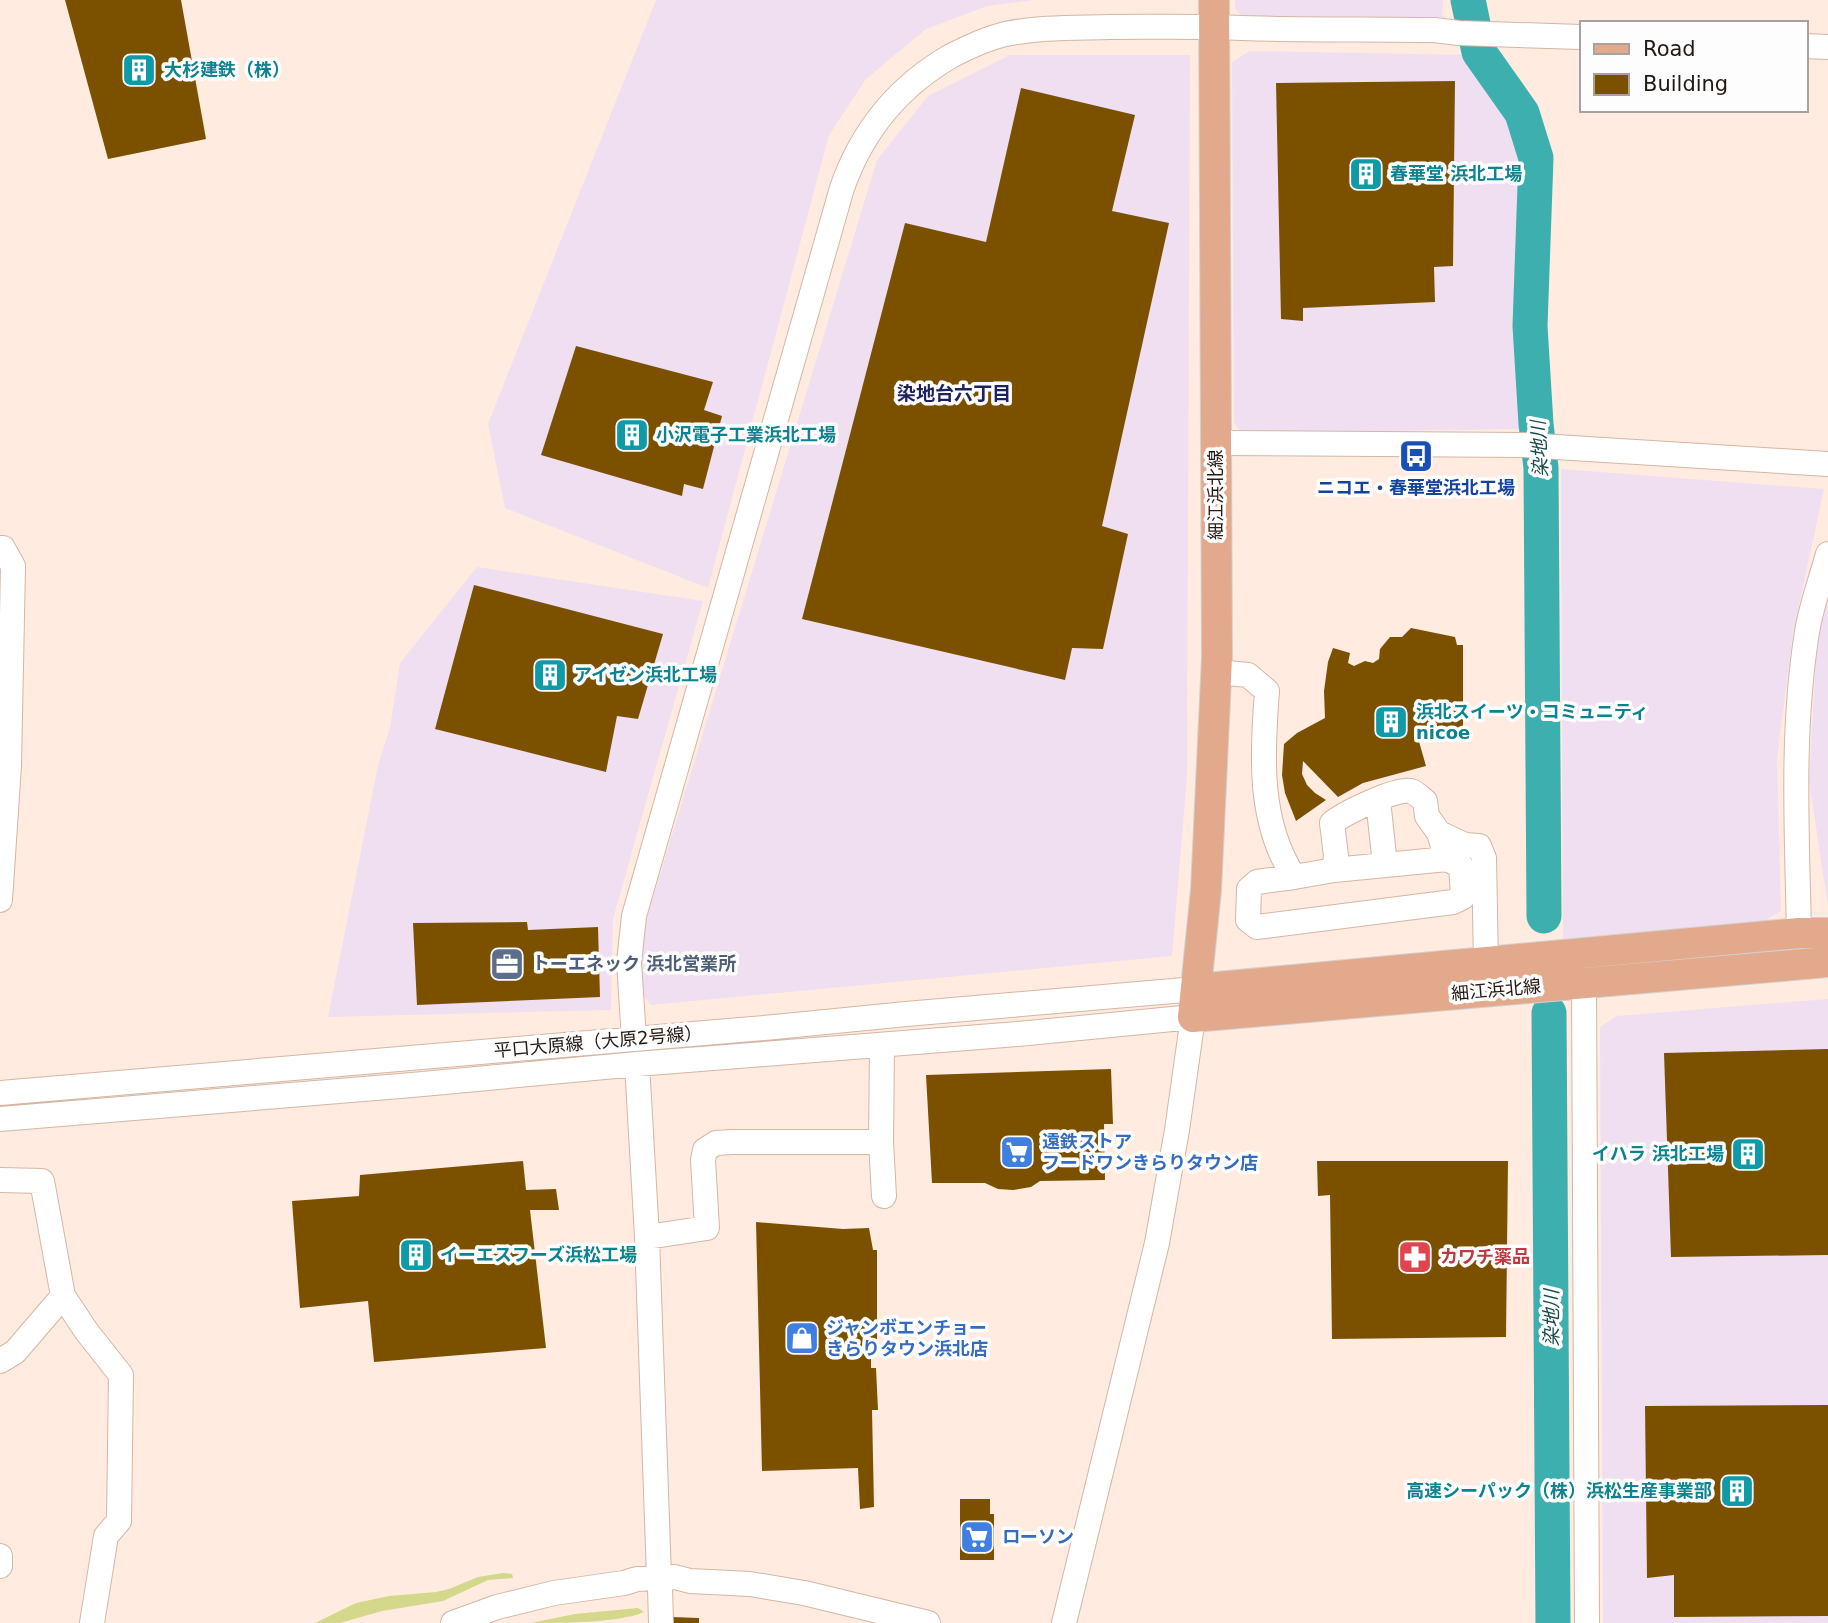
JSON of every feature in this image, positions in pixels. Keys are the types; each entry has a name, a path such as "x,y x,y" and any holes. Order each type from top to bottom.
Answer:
{"main road":[{"name":"細江浜北線","path":"1194,1003 1206,890 1217,672 1214,13"},
{"name":"細江浜北線","path":"1570,974 1814,933"},
{"name":"細江浜北線","path":"1194,1003 1486,963 1533,972 1570,974 1828,962"},
{"name":"細江浜北線","path":"1194,1003 1533,972"}],"street":[{"path":"634,1039 629,962 634,916 842,188 859,148 885,109 919,77 941,62 981,42 1003,35 1059,28 1214,13 1459,33 1580,37"},
{"path":"1807,46 1828,47"},
{"path":"1216,443 1524,445 1828,464"},
{"path":"0,548 3,548 13,566 9,766 0,901"},
{"path":"1814,933 1796,765 1799,697 1808,630 1828,554"},
{"path":"1217,672 1248,675 1267,691 1264,778 1270,820 1285,863 1294,877"},
{"path":"1334,870 1336,856 1332,823 1357,807 1402,791 1412,792 1425,801 1427,816 1439,833 1447,859"},
{"path":"1378,800 1385,865"},
{"path":"1439,833 1465,845 1479,846 1484,858 1486,963"},
{"path":"1447,859 1461,866 1464,897 1453,902 1257,928 1248,919 1249,889 1257,882 1334,870 1447,859"},
{"path":"1570,974 1587,1623"},
{"path":"1064,1623 1157,1243 1177,1130 1194,1003"},
{"name":"平口大原線（大原2号線）","path":"0,1093 634,1039 1194,1003"},
{"name":"平口大原線（大原2号線）","path":"0,1119 637,1064 882,1046 1194,1003"},
{"path":"882,1046 880,1142 884,1196"},
{"path":"637,1064 648,1237 661,1623"},
{"path":"648,1237 707,1228 702,1160 705,1150 716,1143 880,1142"},
{"path":"0,1180 42,1181 63,1296 121,1375 118,1521 106,1536 92,1623"},
{"path":"0,1361 15,1352 63,1296"},
{"path":"0,1556 0,1566"},
{"path":"453,1623 497,1607 554,1593 638,1579 659,1582 675,1577 690,1581 750,1584 815,1595 928,1623"}],"shaded area":[{"path":"656,0 1034,0 987,6 926,29 866,79 829,135 708,588 505,508 488,424"},
{"path":"1235,0 1443,0 1442,17 1245,21 1235,8"},
{"path":"1250,51 1467,55 1518,126 1527,152 1518,332 1525,429 1241,433 1234,422 1232,62"},
{"path":"1010,55 1190,55 1187,777 1172,956 651,1005 642,993 639,944 877,160 928,96"},
{"path":"1561,469 1824,489 1793,633 1777,759 1781,911 1759,924 1563,939"},
{"path":"477,567 703,601 613,919 611,1010 328,1017 378,765 390,728 400,663"},
{"path":"1828,599 1828,906 1809,781 1817,637"},
{"path":"1828,999 1828,1623 1603,1623 1600,1027 1617,1016"}],"green space":[{"path":"512,1574 513,1578 488,1580 443,1601 382,1611 340,1623 315,1623 356,1603 389,1596 436,1592 478,1577"},
{"path":"638,1608 644,1612 620,1618 589,1622 531,1623 575,1614"}],"building":[{"name":"大杉建鉄（株）","path":"65,0 181,0 206,139 108,159"},
{"name":"春華堂 浜北工場","path":"1455,81 1453,266 1434,267 1435,302 1303,308 1303,321 1281,319 1276,83"},
{"path":"1021,88 1135,115 1112,211 1169,223 1102,526 1128,534 1103,649 1072,648 1065,680 802,619 905,223 986,242"},
{"name":"小沢電子工業浜北工場","path":"576,346 713,382 704,410 722,416 703,489 684,484 682,496 541,455"},
{"name":"アイゼン浜北工場","path":"474,585 663,634 638,719 617,716 606,772 435,729"},
{"name":"浜北スイーツ・コミュニティ nicoe","path":"1411,628 1455,637 1457,645 1463,645 1463,727 1429,738 1418,738 1426,766 1363,783 1338,797 1303,761 1302,774 1307,785 1326,800 1296,821 1285,793 1282,775 1284,744 1297,733 1325,718 1324,691 1333,648 1350,653 1348,663 1354,666 1365,661 1373,663 1379,659 1380,649 1390,637 1402,637"},
{"name":"トーエネック 浜北営業所","path":"527,922 528,930 598,927 600,997 417,1005 413,923"},
{"name":"イハラ 浜北工場","path":"1828,1049 1828,1255 1671,1257 1664,1053"},
{"name":"遠鉄ストア フードワンきらりタウン店","path":"1111,1069 1113,1124 1104,1124 1105,1180 1040,1181 1031,1187 1013,1190 998,1189 985,1183 932,1183 926,1075"},
{"name":"イーエスフーズ浜松工場","path":"523,1161 526,1190 556,1189 559,1210 530,1210 546,1348 374,1362 368,1301 300,1308 292,1201 359,1196 360,1175"},
{"path":"1317,1161 1508,1161 1506,1337 1332,1339 1330,1195 1318,1196"},
{"path":"756,1222 843,1229 869,1228 873,1250 877,1250 877,1349 871,1349 871,1368 876,1368 878,1410 872,1410 874,1507 860,1509 858,1468 762,1471"},
{"name":"高速シーパック（株）浜松生産事業部","path":"1828,1405 1828,1616 1674,1617 1674,1575 1647,1578 1645,1406"},
{"name":"ローソン","path":"960,1499 990,1499 990,1514 994,1514 994,1560 960,1560"},
{"path":"671,1617 699,1618 699,1623 671,1623"}],"waterway":[{"name":"染地川","path":"1468,0 1479,52 1522,113 1536,158 1530,326 1541,468 1544,916"},
{"name":"染地川","path":"1549,1013 1553,1623"}],"place":[{"name":"大杉建鉄（株）","path":"139,70"},
{"name":"春華堂 浜北工場","path":"1366,174"},
{"name":"小沢電子工業浜北工場","path":"632,435"},
{"name":"ニコエ・春華堂浜北工場","path":"1416,456"},
{"name":"アイゼン浜北工場","path":"550,675"},
{"name":"浜北スイーツ・コミュニティ nicoe","path":"1391,722"},
{"name":"トーエネック 浜北営業所","path":"507,964"},
{"name":"遠鉄ストア フードワンきらりタウン店","path":"1017,1152"},
{"name":"イハラ 浜北工場","path":"1748,1154"},
{"name":"イーエスフーズ浜松工場","path":"416,1255"},
{"name":"カワチ薬品","path":"1415,1257"},
{"name":"ジャンボエンチョー きらりタウン浜北店","path":"802,1338"},
{"name":"高速シーパック（株）浜松生産事業部","path":"1737,1491"},
{"name":"ローソン","path":"977,1537"}],"district":[{"name":"染地台六丁目","path":"954,393"}]}
